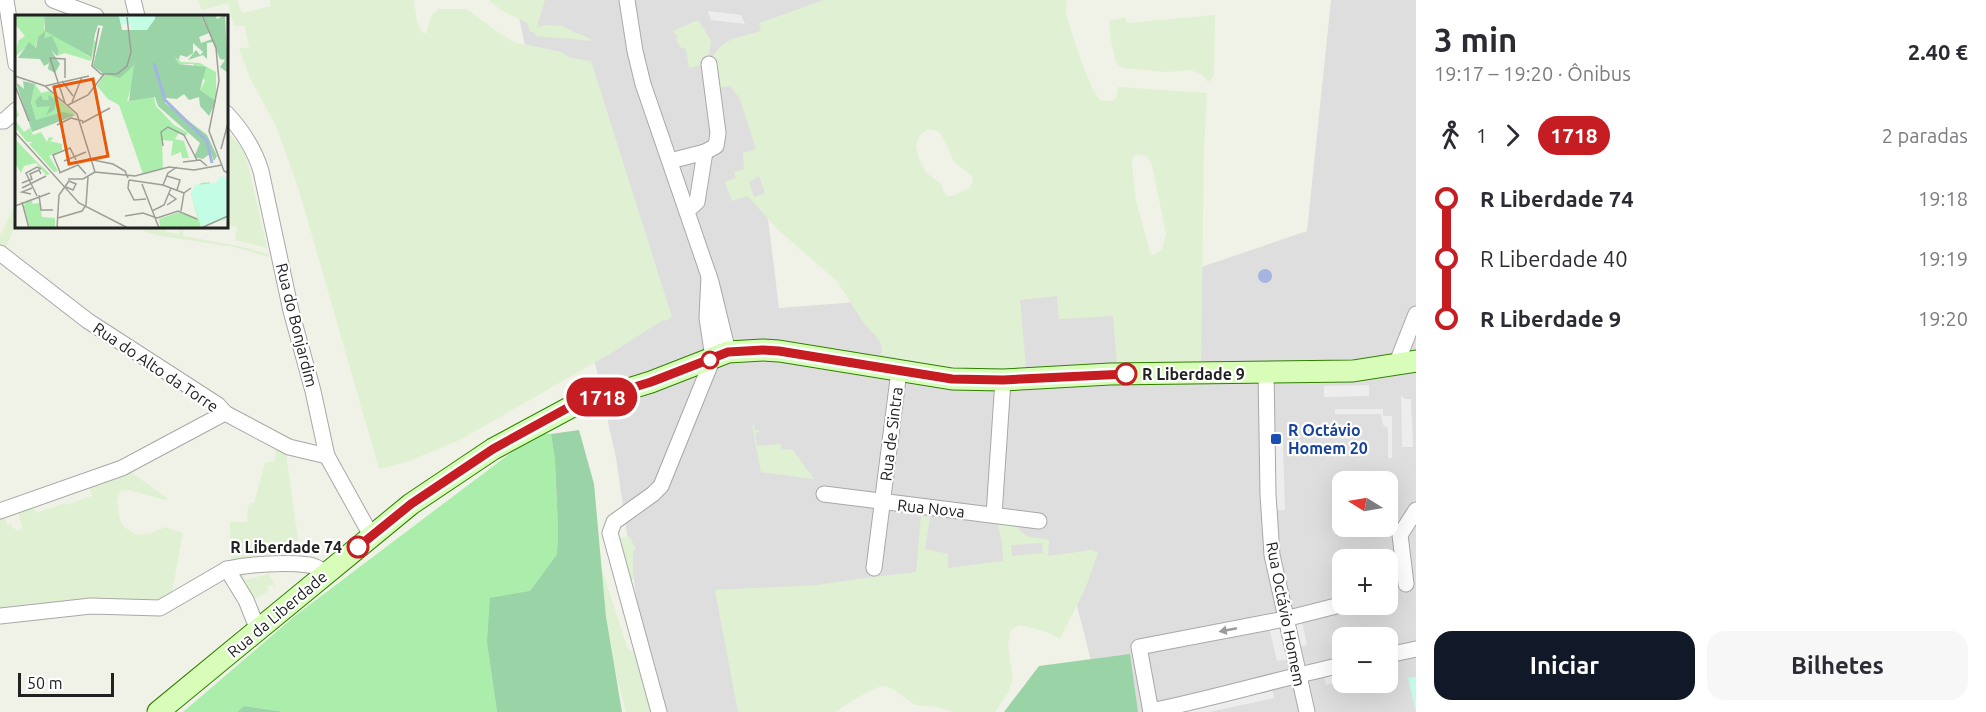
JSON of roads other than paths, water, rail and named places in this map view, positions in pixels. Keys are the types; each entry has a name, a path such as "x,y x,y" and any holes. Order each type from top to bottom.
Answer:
{"street":[{"path":"6,0 15,58"},
{"path":"53,0 93,15"},
{"path":"133,0 136,15"},
{"path":"627,0 644,84 709,276 707,318 720,355 660,486 653,494 614,522 610,533 659,712"},
{"path":"670,161 705,152 716,146 718,133 709,64"},
{"path":"0,121 4,121 15,111"},
{"name":"Rua do Bonjardim","path":"228,116 240,128 256,154 261,171 291,310 327,456 372,537"},
{"path":"687,211 697,202 705,152"},
{"name":"Rua do Alto da Torre","path":"0,253 88,321 218,405 225,413 289,447 327,456"},
{"path":"1406,363 1416,314"},
{"name":"Rua da Liberdade","path":"158,712 411,504 493,449 571,406 651,382 720,355 763,350 779,351 952,379 1003,380 1110,374 1353,371 1406,363"},
{"name":"Rua de Sintra","path":"874,568 899,371"},
{"name":"Rua Octávio Homem","path":"1266,371 1268,494 1272,555 1307,712"},
{"path":"994,515 1003,380"},
{"path":"0,511 122,468 225,413"},
{"name":"Rua Nova","path":"824,494 1039,520"},
{"path":"1406,584 1400,535 1416,510"},
{"path":"0,616 91,606 160,608 227,569 268,565 311,565 327,572"},
{"path":"227,569 246,600 258,630"},
{"path":"1332,607 1285,619 1139,647 1151,712 1332,667"},
{"path":"1398,653 1416,649"}],"water":[{"path":"1265,269 1270,271 1272,276 1270,281 1265,283 1260,281 1258,276 1260,271"}],"place":[{"name":"R Liberdade 9","path":"1126,374"},
{"name":"R Octávio Homem 20","path":"1276,439"},
{"name":"R Liberdade 74","path":"358,547"}]}
